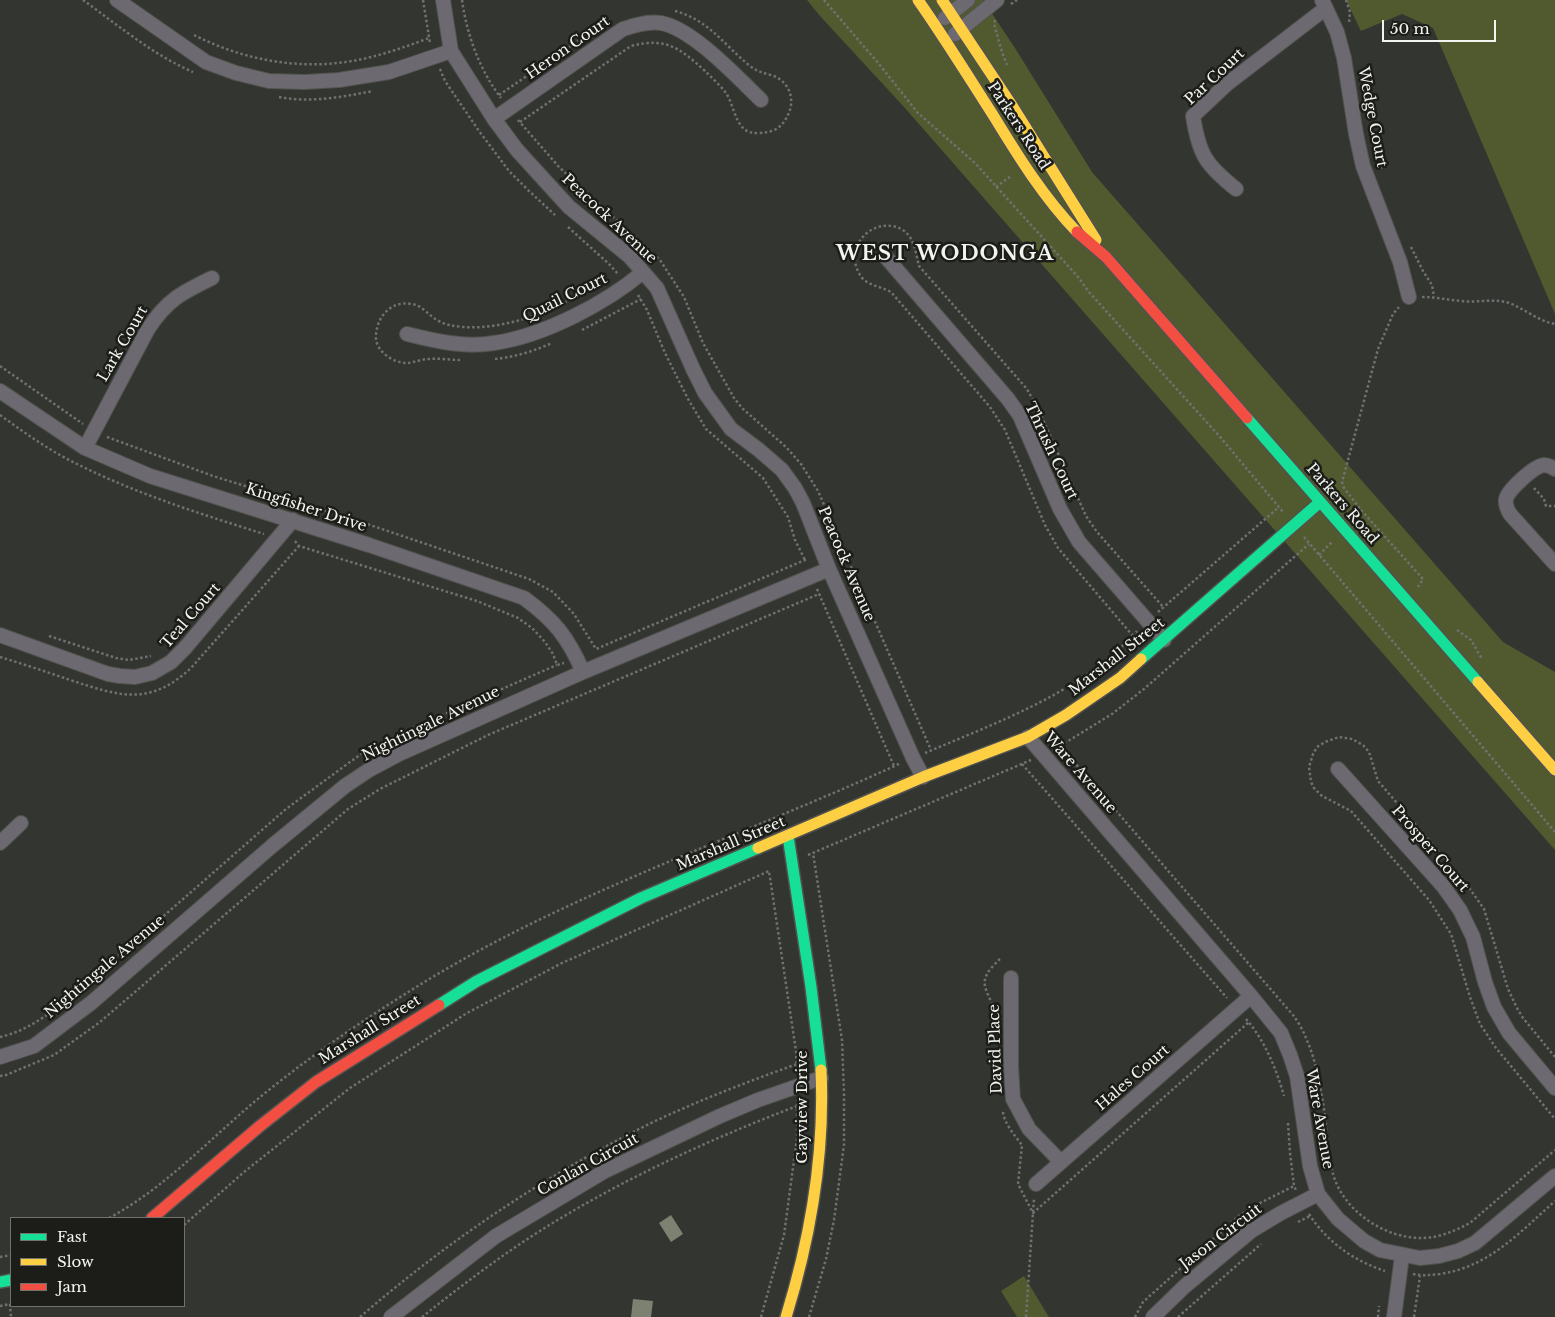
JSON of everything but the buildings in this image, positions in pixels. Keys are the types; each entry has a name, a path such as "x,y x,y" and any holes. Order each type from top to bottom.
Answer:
{"street":[{"path":"117,0 206,62 236,73 269,81 305,82 339,80 389,72 451,51"},
{"name":"Peacock Avenue","path":"443,0 451,51 494,119 517,150 569,207 629,256 657,288 705,393 731,428 782,470 795,488 803,503 829,569 923,777"},
{"name":"Parkers Road","path":"918,0 946,40 1018,156 1045,194 1075,230 1106,257 1555,770"},
{"name":"Parkers Road","path":"942,0 1085,221 1106,257"},
{"path":"936,25 968,0"},
{"path":"946,40 997,0"},
{"name":"Par Court","path":"1236,189 1218,174 1204,158 1196,136 1193,116 1227,84 1324,4"},
{"name":"Wedge Court","path":"1324,4 1337,32 1344,58 1363,166 1400,262 1409,296"},
{"name":"Heron Court","path":"494,119 623,29 641,23 661,23 682,32 700,43 761,100"},
{"name":"Thrush Court","path":"886,256 1008,398 1020,416 1060,510 1079,542 1164,640"},
{"name":"Quail Court","path":"407,334 434,341 493,344 534,333 583,311 628,285 643,272"},
{"name":"Lark Court","path":"85,448 148,329 159,312 183,292 212,278"},
{"name":"Kingfisher Drive","path":"0,391 85,448 150,476 293,520 524,598 544,613 560,630 583,672"},
{"path":"1555,469 1544,465 1538,467 1508,494 1505,501 1506,508 1510,514 1555,564"},
{"name":"Marshall Street","path":"153,1217 260,1126 316,1082 477,981 641,898 923,777 1028,737 1066,715 1120,678 1320,502"},
{"name":"Teal Court","path":"0,635 108,674 135,677 152,673 171,662 185,648 280,538 293,520"},
{"name":"Nightingale Avenue","path":"0,1057 34,1046 91,1003 272,846 345,786 399,754 583,672 829,569"},
{"name":"Ware Avenue","path":"1028,737 1281,1033 1297,1076 1310,1166 1318,1194 1338,1220 1364,1241 1380,1250 1402,1256 1420,1258 1440,1256 1458,1251 1475,1243 1555,1176"},
{"name":"Prosper Court","path":"1338,769 1443,886 1460,910 1473,937 1484,982 1494,1007 1509,1033 1555,1088"},
{"path":"0,844 21,822"},
{"name":"Gayview Drive","path":"786,1317 803,1255 816,1188 820,1139 821,1078 817,1028 788,836"},
{"name":"David Place","path":"1011,978 1013,1099 1029,1129 1061,1162"},
{"name":"Hales Court","path":"1036,1184 1251,996"},
{"name":"Conlan Circuit","path":"392,1317 496,1236 605,1171 695,1127 758,1100 821,1078"},
{"name":"Jason Circuit","path":"1153,1317 1179,1291 1251,1231 1302,1201 1318,1194"},
{"path":"1394,1317 1402,1256"}],"path":[{"path":"824,0 918,112 980,169 1221,438 1555,832"},
{"path":"1346,0 1350,12 1349,28"},
{"path":"520,122 631,46 655,42 677,48 701,67 726,93 738,122 748,131 770,132 779,128 791,107 791,93 784,83 777,77 755,70 703,23 686,14 670,10"},
{"path":"499,95 611,19"},
{"path":"189,32 208,42 246,56 273,62 303,65 343,63 392,51 429,38"},
{"path":"1369,128 1380,154 1382,172"},
{"path":"1409,243 1432,285 1434,297"},
{"path":"1423,579 1361,510 1344,488 1342,482 1378,349 1393,314 1409,296 1464,301 1486,300 1506,302 1522,308 1539,319 1555,324"},
{"path":"0,366 93,431 120,442 213,476 360,522 529,579 553,592 559,598 574,614 596,649"},
{"path":"0,415 35,440 76,464 130,489 263,534 280,538 293,538 299,546 477,601 518,618 532,628 545,642 553,654 557,665 805,560 894,766"},
{"path":"1526,477 1544,499 1546,506 1555,506"},
{"path":"1319,555 1345,530 1361,510"},
{"path":"0,1076 54,1055 100,1022 348,809 380,789 488,735 819,594"},
{"path":"170,641 182,626"},
{"path":"45,634 116,658 136,660 157,652"},
{"path":"1022,764 1249,1022 1272,1060 1285,1098"},
{"path":"185,1224 244,1172 350,1088 467,1013 562,963 769,871 796,1051 798,1086 797,1138 784,1235 761,1317"},
{"path":"997,1018 984,986 986,974 1000,959"},
{"path":"1033,1213 1249,1022"},
{"path":"422,1317 474,1276 589,1202 691,1149 797,1106"},
{"path":"1002,1106 1003,1116 1022,1145 1018,1184 1033,1213"},
{"path":"1287,1115 1294,1186 1310,1216 1336,1246 1369,1265 1385,1271 1420,1276 1465,1269 1498,1251 1555,1201"},
{"path":"1026,1317 1036,1184"},
{"path":"1294,1224 1310,1216"},
{"path":"1178,1317 1261,1243"},
{"path":"1414,1317 1420,1276"},
{"path":"0,1306 10,1304"}],"green space":[{"path":"807,0 983,0 1092,172 1503,642 1555,672 1555,850 904,107"},
{"path":"1346,0 1555,0 1555,314 1433,28 1402,14 1361,31"},
{"path":"1024,1276 1049,1317 1017,1317 1001,1291"}],"traffic: fast":[{"path":"1247,418 1478,682"},
{"path":"1141,659 1320,502"},
{"path":"788,836 811,987 821,1070"},
{"path":"439,1005 477,981 641,898 758,848"},
{"path":"0,1282 10,1280"}],"traffic: slow":[{"path":"918,0 947,42 1032,176 1053,205 1077,232"},
{"path":"942,0 1011,104 1096,240"},
{"path":"758,848 923,777 1028,737 1066,715 1120,678 1141,659"},
{"path":"1478,682 1555,770"},
{"path":"786,1317 803,1256 814,1195 821,1133 821,1070"}],"traffic: jam":[{"path":"1077,232 1106,257 1247,418"},
{"path":"153,1217 260,1126 316,1082 439,1005"}],"district":[{"name":"WEST WODONGA","path":"945,254"}]}
